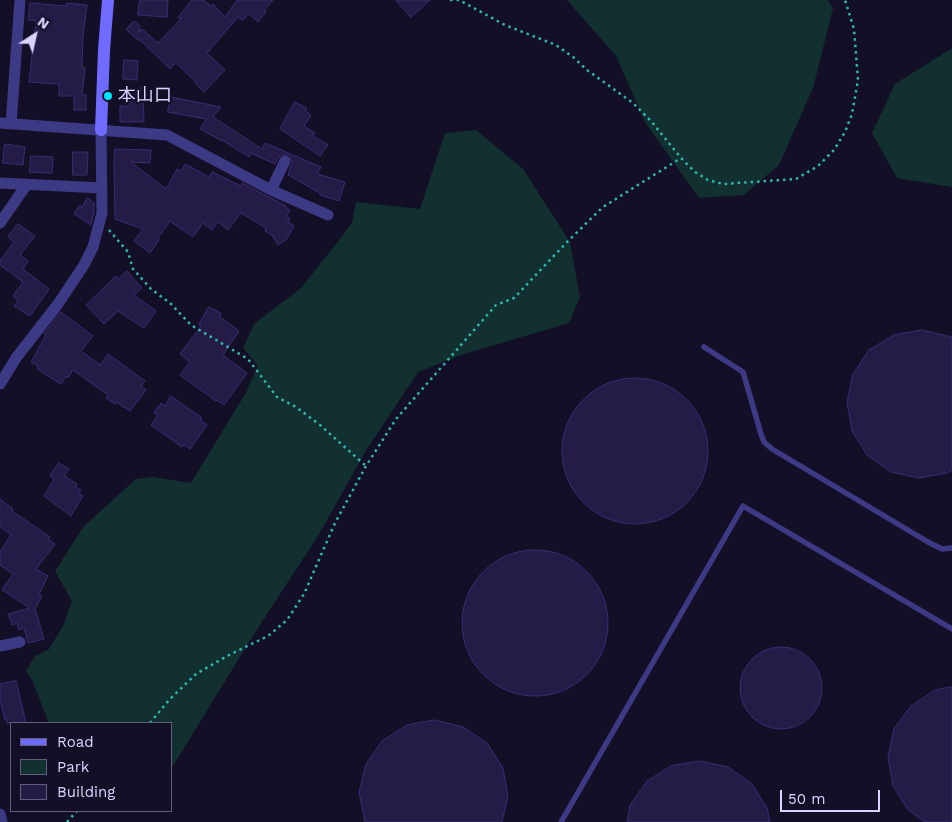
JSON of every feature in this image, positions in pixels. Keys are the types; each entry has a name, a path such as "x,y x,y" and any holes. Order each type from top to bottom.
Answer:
{"street":[{"path":"20,0 5,124 167,135 271,190 328,215"},
{"path":"0,384 16,358 58,304 84,265 93,247 100,223 102,213 101,130 108,0"},
{"path":"271,190 285,161"},
{"path":"0,183 101,188"},
{"path":"0,222 27,184"},
{"path":"0,646 20,642"},
{"path":"0,814 2,822"}],"lane":[{"path":"704,347 743,372 764,442 772,449 942,550 952,548"},
{"path":"561,822 743,506 952,629"}],"path":[{"path":"450,0 459,0 505,25 556,45 633,103 695,172 708,180 723,184 796,179 818,166 834,150 845,132 852,114 858,80 854,29 845,0"},
{"path":"151,722 168,700 196,674 268,636 287,620 304,594 335,523 366,466 396,420 496,305 514,298 603,207 681,158"},
{"path":"100,223 113,233 128,252 133,269 151,289 170,303 191,325 248,358 277,397 296,407 320,425 366,466"},
{"path":"67,822 76,812"}],"green space":[{"path":"567,0 828,0 833,8 813,88 779,165 744,195 699,198 646,124 616,56"},
{"path":"952,48 952,187 897,178 872,133 895,84"},
{"path":"476,130 523,169 570,242 580,297 569,323 464,354 418,372 367,449 318,536 254,634 173,766 172,722 49,722 32,680 26,671 35,656 49,649 63,626 72,601 55,571 84,526 136,479 152,477 191,483 245,394 258,366 243,348 254,324 301,288 352,223 356,202 420,209 445,133"}],"building":[{"path":"140,0 168,0 167,17 138,15"},
{"path":"192,0 203,0 211,6 213,4 225,17 237,0 273,0 258,22 249,14 243,20 238,17 207,53 225,70 204,92 176,63 170,69 126,29 134,21 140,26 139,32 142,29 158,43 182,18 178,18"},
{"path":"396,0 430,0 411,17"},
{"path":"30,3 66,6 67,3 87,5 83,36 82,68 85,68 82,95 86,95 86,110 74,110 74,96 59,96 59,84 29,82 36,21 29,20"},
{"path":"124,60 138,61 137,80 123,79"},
{"path":"143,86 144,122 120,122 120,106 130,106 130,99"},
{"path":"171,97 221,107 213,117 262,149 265,143 321,167 317,174 345,182 339,201 320,195 320,193 288,175 292,161 289,155 280,155 275,164 251,153 249,157 200,129 206,119 168,112"},
{"path":"295,102 307,108 305,110 311,116 304,126 315,133 313,136 328,145 320,156 280,129"},
{"path":"5,144 25,147 23,165 3,163"},
{"path":"115,149 151,150 150,163 131,162 166,189 177,169 181,171 185,164 209,177 212,172 241,186 242,183 286,206 290,210 286,217 290,218 288,222 294,226 287,239 278,245 272,235 265,231 266,228 241,213 228,230 218,222 212,230 203,223 193,237 170,221 150,253 134,241 143,229 115,219"},
{"path":"73,152 88,152 87,175 73,175"},
{"path":"31,156 53,157 52,173 30,172"},
{"path":"87,198 94,203 91,225 74,214 80,205 82,207"},
{"path":"18,224 35,236 20,255 28,261 23,269 49,289 30,316 14,306 18,301 13,296 23,282 0,265 0,261 14,242 8,237"},
{"path":"127,271 142,288 134,295 156,311 144,328 118,311 104,324 86,305 116,276 118,279"},
{"path":"209,307 221,313 220,317 239,331 223,355 247,373 224,405 180,375 190,362 180,354 201,326 199,325"},
{"path":"61,312 93,336 81,351 100,365 108,354 145,381 141,386 146,390 130,411 106,398 108,395 73,370 61,384 37,369 38,366 31,362 46,335 44,334"},
{"path":"922,330 952,337 952,470 947,473 919,478 891,472 867,455 852,431 847,402 853,374 869,350 894,335"},
{"path":"635,378 649,379 663,384 676,390 687,399 696,410 702,423 707,437 707,465 702,479 696,492 687,503 676,512 663,518 649,523 635,524 621,523 607,518 594,512 583,503 574,492 568,479 563,465 562,451 563,437 568,423 574,410 583,399 594,390 607,384 621,379"},
{"path":"171,396 202,418 200,420 207,425 190,449 184,445 182,447 151,425 158,415 154,413 161,403 165,406"},
{"path":"59,463 69,469 64,476 77,484 75,487 81,490 79,493 83,496 71,516 44,496 54,479 50,476"},
{"path":"0,499 13,509 12,511 50,537 48,539 55,544 36,569 48,576 39,594 42,596 35,609 44,639 28,643 24,628 19,630 17,623 12,625 8,614 30,608 2,590 13,574 0,565 0,552 11,535 0,527"},
{"path":"535,550 563,555 587,571 603,595 608,623 603,651 587,675 563,691 535,696 507,691 483,675 467,651 462,623 467,595 483,571 507,555"},
{"path":"781,647 797,650 810,659 819,672 822,688 819,704 810,717 797,726 781,729 765,726 752,717 743,704 740,688 743,672 752,659 765,650"},
{"path":"16,681 26,722 7,723 0,700 0,684"},
{"path":"952,687 952,822 925,822 908,810 893,786 888,757 894,729 911,706 935,690"},
{"path":"435,720 463,727 487,743 503,768 508,796 502,822 365,822 359,792 366,764 382,741 407,725"},
{"path":"700,761 728,767 752,784 767,808 770,822 627,822 630,805 647,781 671,766"}],"place":[{"name":"本山口","path":"108,96"}]}
